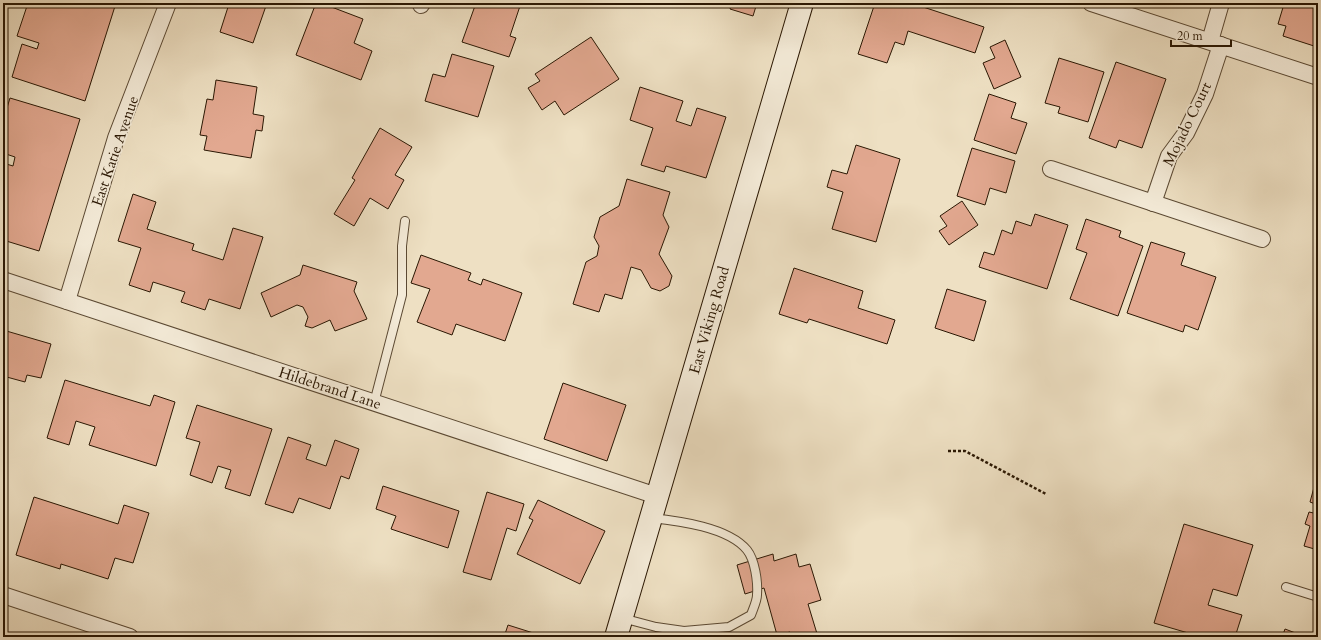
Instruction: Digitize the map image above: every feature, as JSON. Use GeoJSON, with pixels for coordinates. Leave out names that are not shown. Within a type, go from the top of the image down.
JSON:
{"type":"FeatureCollection","features":[{"type":"Feature","properties":{"kind":"street","name":"East Katie Avenue"},"geometry":{"type":"LineString","coordinates":[[67,302],[116,138],[168,3]]}},
{"type":"Feature","properties":{"kind":"street","name":"East Viking Road"},"geometry":{"type":"LineString","coordinates":[[618,628],[802,3]]}},
{"type":"Feature","properties":{"kind":"street"},"geometry":{"type":"LineString","coordinates":[[1091,3],[1318,77]]}},
{"type":"Feature","properties":{"kind":"street","name":"Mojado Court"},"geometry":{"type":"LineString","coordinates":[[1153,203],[1169,156],[1186,132],[1205,94],[1221,3]]}},
{"type":"Feature","properties":{"kind":"street"},"geometry":{"type":"LineString","coordinates":[[1050,169],[1262,240]]}},
{"type":"Feature","properties":{"kind":"street","name":"Hildebrand Lane"},"geometry":{"type":"LineString","coordinates":[[3,280],[657,496]]}},
{"type":"Feature","properties":{"kind":"street"},"geometry":{"type":"LineString","coordinates":[[3,596],[130,637]]}},
{"type":"Feature","properties":{"kind":"lane"},"geometry":{"type":"LineString","coordinates":[[374,403],[402,295],[402,246],[405,221]]}},
{"type":"Feature","properties":{"kind":"lane"},"geometry":{"type":"LineString","coordinates":[[618,628],[656,627],[684,631],[729,627],[751,615],[755,602],[757,595],[754,567],[747,550],[731,539],[709,529],[683,522],[651,518]]}},
{"type":"Feature","properties":{"kind":"lane"},"geometry":{"type":"LineString","coordinates":[[1286,587],[1318,597]]}},
{"type":"Feature","properties":{"kind":"path"},"geometry":{"type":"LineString","coordinates":[[948,451],[965,451],[1046,494]]}},
{"type":"Feature","properties":{"kind":"building"},"geometry":{"type":"Polygon","coordinates":[[[28,3],[116,3],[85,101],[12,77],[22,44],[37,49],[39,43],[17,36],[28,3]]]}},
{"type":"Feature","properties":{"kind":"building"},"geometry":{"type":"Polygon","coordinates":[[[216,3],[267,3],[253,43],[220,32],[228,7],[216,3]]]}},
{"type":"Feature","properties":{"kind":"building"},"geometry":{"type":"Polygon","coordinates":[[[316,3],[321,3],[363,19],[354,43],[372,51],[361,80],[296,55],[316,3]]]}},
{"type":"Feature","properties":{"kind":"building"},"geometry":{"type":"Polygon","coordinates":[[[347,3],[358,3],[357,6],[347,3]]]}},
{"type":"Feature","properties":{"kind":"building"},"geometry":{"type":"Polygon","coordinates":[[[476,3],[521,3],[510,36],[516,38],[509,57],[462,42],[476,3]]]}},
{"type":"Feature","properties":{"kind":"building"},"geometry":{"type":"Polygon","coordinates":[[[732,3],[757,3],[753,16],[730,9],[732,3]]]}},
{"type":"Feature","properties":{"kind":"building"},"geometry":{"type":"Polygon","coordinates":[[[875,3],[911,3],[984,27],[975,53],[908,31],[904,45],[895,42],[887,63],[858,54],[875,3]]]}},
{"type":"Feature","properties":{"kind":"building"},"geometry":{"type":"Polygon","coordinates":[[[1281,3],[1318,3],[1318,37],[1314,46],[1283,36],[1286,26],[1278,24],[1284,4],[1281,3]]]}},
{"type":"Feature","properties":{"kind":"building"},"geometry":{"type":"Polygon","coordinates":[[[591,37],[619,79],[564,115],[555,101],[542,110],[528,88],[540,81],[535,74],[591,37]]]}},
{"type":"Feature","properties":{"kind":"building"},"geometry":{"type":"Polygon","coordinates":[[[1005,40],[1021,77],[994,89],[983,63],[995,58],[990,47],[1005,40]]]}},
{"type":"Feature","properties":{"kind":"building"},"geometry":{"type":"Polygon","coordinates":[[[452,54],[494,66],[478,117],[425,101],[433,74],[445,77],[452,54]]]}},
{"type":"Feature","properties":{"kind":"building"},"geometry":{"type":"Polygon","coordinates":[[[1059,58],[1104,72],[1088,122],[1058,113],[1060,107],[1045,103],[1059,58]]]}},
{"type":"Feature","properties":{"kind":"building"},"geometry":{"type":"Polygon","coordinates":[[[1116,62],[1166,79],[1142,148],[1119,140],[1116,148],[1089,138],[1116,62]]]}},
{"type":"Feature","properties":{"kind":"building"},"geometry":{"type":"Polygon","coordinates":[[[216,80],[257,87],[253,114],[264,116],[262,131],[256,130],[251,158],[204,150],[207,136],[200,135],[207,99],[213,100],[216,80]]]}},
{"type":"Feature","properties":{"kind":"building"},"geometry":{"type":"Polygon","coordinates":[[[640,87],[683,101],[676,121],[691,126],[697,108],[726,117],[706,178],[666,166],[664,172],[641,165],[653,128],[630,120],[640,87]]]}},
{"type":"Feature","properties":{"kind":"building"},"geometry":{"type":"Polygon","coordinates":[[[989,94],[1016,103],[1011,118],[1027,123],[1016,154],[974,140],[989,94]]]}},
{"type":"Feature","properties":{"kind":"building"},"geometry":{"type":"Polygon","coordinates":[[[10,98],[80,119],[39,251],[3,240],[3,163],[13,166],[15,157],[3,153],[3,121],[10,98]]]}},
{"type":"Feature","properties":{"kind":"building"},"geometry":{"type":"Polygon","coordinates":[[[380,128],[412,147],[395,175],[404,180],[388,209],[370,198],[354,226],[334,214],[355,180],[352,178],[380,128]]]}},
{"type":"Feature","properties":{"kind":"building"},"geometry":{"type":"Polygon","coordinates":[[[856,145],[900,159],[876,242],[832,229],[843,192],[827,187],[832,170],[847,174],[856,145]]]}},
{"type":"Feature","properties":{"kind":"building"},"geometry":{"type":"Polygon","coordinates":[[[972,148],[1015,161],[1006,193],[990,188],[985,205],[957,196],[972,148]]]}},
{"type":"Feature","properties":{"kind":"building"},"geometry":{"type":"Polygon","coordinates":[[[627,179],[670,192],[663,215],[669,227],[659,254],[672,276],[669,286],[660,291],[651,288],[641,270],[631,267],[622,299],[605,294],[599,312],[573,304],[586,262],[597,256],[599,246],[594,237],[600,217],[619,206],[627,179]]]}},
{"type":"Feature","properties":{"kind":"building"},"geometry":{"type":"Polygon","coordinates":[[[133,194],[156,202],[147,229],[194,244],[192,250],[223,260],[233,228],[263,237],[240,309],[209,299],[205,310],[181,302],[185,292],[153,282],[150,292],[129,285],[141,248],[118,241],[133,194]]]}},
{"type":"Feature","properties":{"kind":"building"},"geometry":{"type":"Polygon","coordinates":[[[962,201],[978,225],[949,245],[939,231],[947,226],[940,216],[962,201]]]}},
{"type":"Feature","properties":{"kind":"building"},"geometry":{"type":"Polygon","coordinates":[[[1035,214],[1068,225],[1047,289],[979,267],[984,252],[994,255],[1002,230],[1012,234],[1016,221],[1031,226],[1035,214]]]}},
{"type":"Feature","properties":{"kind":"building"},"geometry":{"type":"Polygon","coordinates":[[[1086,219],[1121,231],[1119,237],[1143,246],[1118,316],[1070,299],[1087,253],[1076,249],[1086,219]]]}},
{"type":"Feature","properties":{"kind":"building"},"geometry":{"type":"Polygon","coordinates":[[[1151,242],[1185,253],[1181,265],[1216,277],[1198,330],[1185,325],[1183,332],[1127,313],[1151,242]]]}},
{"type":"Feature","properties":{"kind":"building"},"geometry":{"type":"Polygon","coordinates":[[[421,255],[471,273],[468,280],[481,285],[483,279],[522,293],[505,341],[456,324],[452,335],[417,322],[430,289],[411,283],[421,255]]]}},
{"type":"Feature","properties":{"kind":"building"},"geometry":{"type":"Polygon","coordinates":[[[303,265],[357,282],[354,291],[367,319],[335,331],[330,320],[312,328],[305,326],[308,317],[303,307],[297,305],[271,317],[261,293],[300,275],[303,265]]]}},
{"type":"Feature","properties":{"kind":"building"},"geometry":{"type":"Polygon","coordinates":[[[794,268],[863,291],[858,308],[895,320],[887,344],[809,319],[807,323],[779,314],[794,268]]]}},
{"type":"Feature","properties":{"kind":"building"},"geometry":{"type":"Polygon","coordinates":[[[947,289],[986,301],[974,341],[935,328],[947,289]]]}},
{"type":"Feature","properties":{"kind":"building"},"geometry":{"type":"Polygon","coordinates":[[[3,330],[51,344],[41,378],[27,375],[25,382],[3,376],[3,330]]]}},
{"type":"Feature","properties":{"kind":"building"},"geometry":{"type":"Polygon","coordinates":[[[65,380],[150,406],[154,395],[175,402],[156,466],[89,445],[95,427],[76,421],[69,445],[47,438],[65,380]]]}},
{"type":"Feature","properties":{"kind":"building"},"geometry":{"type":"Polygon","coordinates":[[[563,383],[626,405],[607,461],[544,439],[563,383]]]}},
{"type":"Feature","properties":{"kind":"building"},"geometry":{"type":"Polygon","coordinates":[[[197,405],[272,429],[250,496],[225,488],[231,470],[218,466],[212,483],[190,475],[200,442],[186,438],[197,405]]]}},
{"type":"Feature","properties":{"kind":"building"},"geometry":{"type":"Polygon","coordinates":[[[288,437],[311,445],[306,459],[326,466],[335,440],[359,449],[349,479],[341,476],[330,509],[299,498],[293,513],[265,504],[288,437]]]}},
{"type":"Feature","properties":{"kind":"building"},"geometry":{"type":"Polygon","coordinates":[[[3,449],[7,462],[3,463],[3,449]]]}},
{"type":"Feature","properties":{"kind":"building"},"geometry":{"type":"Polygon","coordinates":[[[1316,480],[1318,480],[1318,505],[1310,502],[1316,480]]]}},
{"type":"Feature","properties":{"kind":"building"},"geometry":{"type":"Polygon","coordinates":[[[383,486],[459,511],[448,548],[391,529],[396,516],[376,509],[383,486]]]}},
{"type":"Feature","properties":{"kind":"building"},"geometry":{"type":"Polygon","coordinates":[[[487,492],[524,504],[516,531],[507,528],[491,580],[463,572],[487,492]]]}},
{"type":"Feature","properties":{"kind":"building"},"geometry":{"type":"Polygon","coordinates":[[[34,497],[118,524],[124,505],[149,513],[133,563],[115,558],[108,579],[61,564],[60,569],[16,555],[34,497]]]}},
{"type":"Feature","properties":{"kind":"building"},"geometry":{"type":"Polygon","coordinates":[[[538,500],[605,531],[580,584],[517,554],[533,520],[529,518],[538,500]]]}},
{"type":"Feature","properties":{"kind":"building"},"geometry":{"type":"Polygon","coordinates":[[[1309,512],[1318,514],[1318,550],[1304,546],[1310,526],[1305,524],[1309,512]]]}},
{"type":"Feature","properties":{"kind":"building"},"geometry":{"type":"Polygon","coordinates":[[[1184,524],[1253,545],[1237,596],[1213,589],[1208,605],[1242,615],[1235,637],[1195,637],[1195,635],[1154,623],[1184,524]]]}},
{"type":"Feature","properties":{"kind":"building"},"geometry":{"type":"Polygon","coordinates":[[[773,554],[774,561],[796,554],[799,567],[810,564],[821,600],[808,604],[818,637],[792,637],[790,632],[777,635],[764,588],[745,594],[737,565],[773,554]]]}},
{"type":"Feature","properties":{"kind":"building"},"geometry":{"type":"Polygon","coordinates":[[[508,625],[546,637],[504,637],[508,625]]]}},
{"type":"Feature","properties":{"kind":"building"},"geometry":{"type":"Polygon","coordinates":[[[1285,629],[1306,637],[1282,637],[1285,629]]]}},
{"type":"Feature","properties":{"kind":"building"},"geometry":{"type":"Polygon","coordinates":[[[1273,634],[1282,637],[1272,637],[1273,634]]]}}]}
